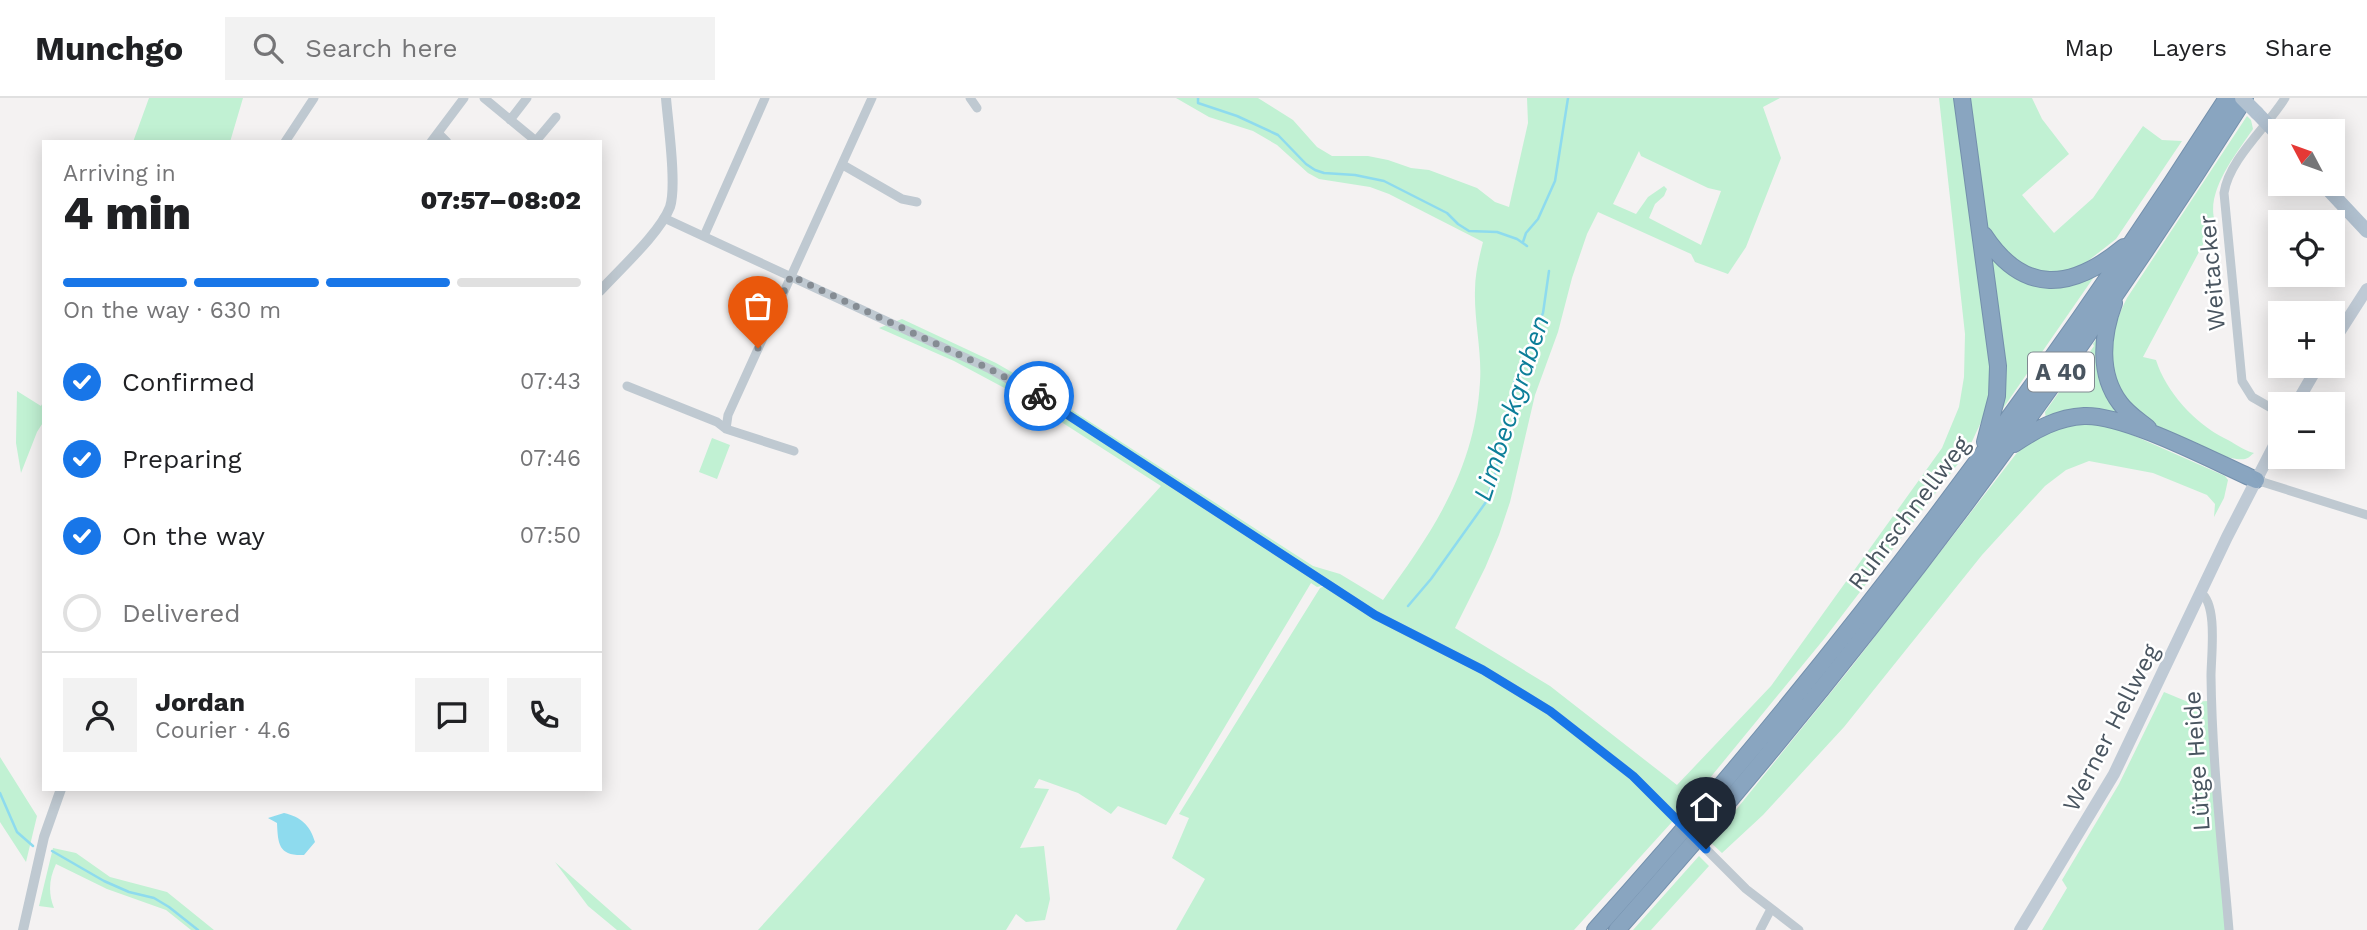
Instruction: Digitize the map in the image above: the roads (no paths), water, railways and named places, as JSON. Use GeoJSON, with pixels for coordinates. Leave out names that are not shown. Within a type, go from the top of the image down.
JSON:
{"type":"FeatureCollection","features":[{"type":"Feature","properties":{"kind":"highway"},"geometry":{"type":"LineString","coordinates":[[1962,98],[1998,366],[1990,428],[1981,453],[1969,472]]}},
{"type":"Feature","properties":{"kind":"highway","name":"Ruhrschnellweg"},"geometry":{"type":"LineString","coordinates":[[1595,930],[1780,714],[1884,584],[2072,330],[2227,98]]}},
{"type":"Feature","properties":{"kind":"highway","name":"Ruhrschnellweg"},"geometry":{"type":"LineString","coordinates":[[1617,930],[1787,731],[1871,627],[1993,466],[2127,276],[2243,98]]}},
{"type":"Feature","properties":{"kind":"highway"},"geometry":{"type":"LineString","coordinates":[[1981,230],[2001,259],[2016,271],[2035,278],[2055,280],[2099,265],[2122,248],[2144,225]]}},
{"type":"Feature","properties":{"kind":"highway"},"geometry":{"type":"LineString","coordinates":[[2127,276],[2115,300],[2107,329],[2104,349],[2106,373],[2118,401],[2157,437]]}},
{"type":"Feature","properties":{"kind":"highway"},"geometry":{"type":"LineString","coordinates":[[1993,466],[2006,451],[2028,435],[2053,422],[2077,416],[2105,418],[2157,437],[2256,480]]}},
{"type":"Feature","properties":{"kind":"main road"},"geometry":{"type":"LineString","coordinates":[[2243,98],[2268,124]]}},
{"type":"Feature","properties":{"kind":"main road"},"geometry":{"type":"LineString","coordinates":[[2334,196],[2367,232]]}},
{"type":"Feature","properties":{"kind":"main road"},"geometry":{"type":"LineString","coordinates":[[2343,196],[2367,218]]}},
{"type":"Feature","properties":{"kind":"main road"},"geometry":{"type":"LineString","coordinates":[[2345,323],[2367,289]]}},
{"type":"Feature","properties":{"kind":"main road","name":"Werner Hellweg"},"geometry":{"type":"LineString","coordinates":[[2020,930],[2114,774],[2268,457]]}},
{"type":"Feature","properties":{"kind":"street"},"geometry":{"type":"LineString","coordinates":[[287,140],[314,98]]}},
{"type":"Feature","properties":{"kind":"street"},"geometry":{"type":"LineString","coordinates":[[433,140],[464,98]]}},
{"type":"Feature","properties":{"kind":"street"},"geometry":{"type":"LineString","coordinates":[[484,98],[534,140]]}},
{"type":"Feature","properties":{"kind":"street"},"geometry":{"type":"LineString","coordinates":[[510,120],[527,98]]}},
{"type":"Feature","properties":{"kind":"street"},"geometry":{"type":"LineString","coordinates":[[602,289],[664,218],[670,207],[672,189],[666,98]]}},
{"type":"Feature","properties":{"kind":"street"},"geometry":{"type":"LineString","coordinates":[[704,236],[765,98]]}},
{"type":"Feature","properties":{"kind":"street"},"geometry":{"type":"LineString","coordinates":[[726,429],[728,415],[872,98]]}},
{"type":"Feature","properties":{"kind":"street"},"geometry":{"type":"LineString","coordinates":[[970,98],[977,108]]}},
{"type":"Feature","properties":{"kind":"street","name":"Weitacker"},"geometry":{"type":"LineString","coordinates":[[2268,406],[2252,397],[2242,381],[2224,193],[2226,182],[2256,135],[2262,118],[2285,98]]}},
{"type":"Feature","properties":{"kind":"street"},"geometry":{"type":"LineString","coordinates":[[536,140],[555,117]]}},
{"type":"Feature","properties":{"kind":"street"},"geometry":{"type":"LineString","coordinates":[[438,133],[445,140]]}},
{"type":"Feature","properties":{"kind":"street"},"geometry":{"type":"LineString","coordinates":[[843,165],[902,199],[917,202]]}},
{"type":"Feature","properties":{"kind":"street"},"geometry":{"type":"LineString","coordinates":[[664,218],[990,369],[1045,400],[1375,615],[1483,670],[1550,711],[1633,776],[1770,909],[1799,930]]}},
{"type":"Feature","properties":{"kind":"street"},"geometry":{"type":"LineString","coordinates":[[627,386],[717,422],[726,429],[794,451]]}},
{"type":"Feature","properties":{"kind":"street"},"geometry":{"type":"LineString","coordinates":[[2256,480],[2367,515]]}},
{"type":"Feature","properties":{"kind":"street","name":"Lütge Heide"},"geometry":{"type":"LineString","coordinates":[[2201,593],[2206,596],[2212,617],[2211,685],[2229,930]]}},
{"type":"Feature","properties":{"kind":"street"},"geometry":{"type":"LineString","coordinates":[[23,930],[44,837],[60,791]]}},
{"type":"Feature","properties":{"kind":"street"},"geometry":{"type":"LineString","coordinates":[[1760,930],[1770,909]]}},
{"type":"Feature","properties":{"kind":"water"},"geometry":{"type":"Polygon","coordinates":[[[284,813],[304,823],[313,836],[315,842],[304,855],[289,854],[281,848],[277,823],[268,818],[284,813]]]}},
{"type":"Feature","properties":{"kind":"waterway","name":"Limbeckgraben"},"geometry":{"type":"LineString","coordinates":[[1198,98],[1198,103],[1237,116],[1278,135],[1315,170],[1384,181],[1447,213],[1469,231],[1497,232],[1517,239],[1527,246]]}},
{"type":"Feature","properties":{"kind":"waterway"},"geometry":{"type":"LineString","coordinates":[[1523,242],[1526,233],[1538,219],[1555,181],[1568,98]]}},
{"type":"Feature","properties":{"kind":"waterway","name":"Limbeckgraben"},"geometry":{"type":"LineString","coordinates":[[1408,606],[1431,579],[1486,502],[1495,474],[1515,379],[1543,313],[1549,271]]}},
{"type":"Feature","properties":{"kind":"waterway"},"geometry":{"type":"LineString","coordinates":[[0,793],[17,832],[33,846]]}},
{"type":"Feature","properties":{"kind":"waterway"},"geometry":{"type":"LineString","coordinates":[[52,851],[104,881],[129,892],[154,898],[198,930]]}}]}
